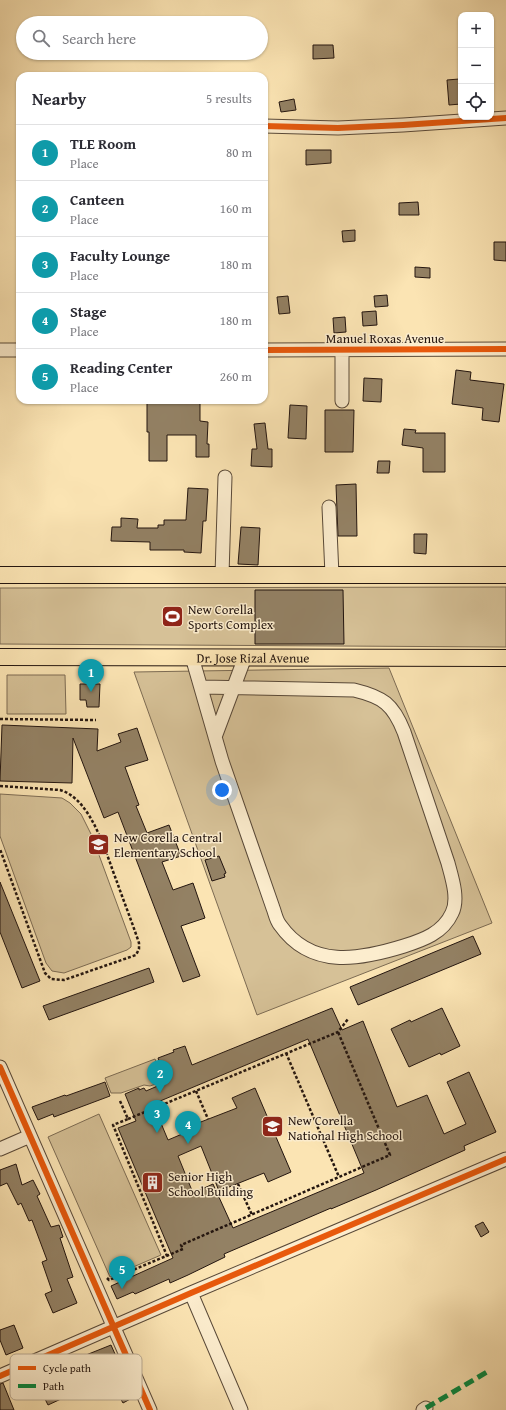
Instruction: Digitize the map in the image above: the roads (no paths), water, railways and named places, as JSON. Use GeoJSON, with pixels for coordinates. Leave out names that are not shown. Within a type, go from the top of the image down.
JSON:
{"type":"FeatureCollection","features":[{"type":"Feature","properties":{"kind":"main road"},"geometry":{"type":"LineString","coordinates":[[0,575],[506,575]]}},
{"type":"Feature","properties":{"kind":"main road","name":"Dr. Jose Rizal Avenue"},"geometry":{"type":"LineString","coordinates":[[0,657],[506,658]]}},
{"type":"Feature","properties":{"kind":"street"},"geometry":{"type":"LineString","coordinates":[[268,126],[338,128],[506,118]]}},
{"type":"Feature","properties":{"kind":"street"},"geometry":{"type":"LineString","coordinates":[[342,349],[342,401]]}},
{"type":"Feature","properties":{"kind":"street","name":"Manuel Roxas Avenue"},"geometry":{"type":"LineString","coordinates":[[268,350],[506,349]]}},
{"type":"Feature","properties":{"kind":"street"},"geometry":{"type":"LineString","coordinates":[[0,350],[16,350]]}},
{"type":"Feature","properties":{"kind":"street"},"geometry":{"type":"LineString","coordinates":[[222,575],[225,477]]}},
{"type":"Feature","properties":{"kind":"street"},"geometry":{"type":"LineString","coordinates":[[329,507],[332,575]]}},
{"type":"Feature","properties":{"kind":"street"},"geometry":{"type":"LineString","coordinates":[[192,657],[222,761],[272,908],[279,924],[291,938],[310,951],[329,957],[355,958],[381,953],[414,942],[435,933],[447,924],[453,912],[455,898],[453,881],[404,732],[392,708],[381,699],[367,693],[354,690],[201,687]]}},
{"type":"Feature","properties":{"kind":"street"},"geometry":{"type":"LineString","coordinates":[[215,737],[245,657]]}},
{"type":"Feature","properties":{"kind":"street"},"geometry":{"type":"LineString","coordinates":[[0,1067],[126,1354]]}},
{"type":"Feature","properties":{"kind":"street"},"geometry":{"type":"LineString","coordinates":[[0,1149],[30,1136]]}},
{"type":"Feature","properties":{"kind":"street"},"geometry":{"type":"LineString","coordinates":[[51,1354],[506,1159]]}},
{"type":"Feature","properties":{"kind":"street"},"geometry":{"type":"LineString","coordinates":[[191,1293],[241,1410]]}},
{"type":"Feature","properties":{"kind":"street"},"geometry":{"type":"LineString","coordinates":[[0,1376],[10,1372]]}},
{"type":"Feature","properties":{"kind":"street"},"geometry":{"type":"LineString","coordinates":[[142,1392],[150,1410]]}},
{"type":"Feature","properties":{"kind":"place","name":"New Corella Sports Complex"},"geometry":{"type":"Point","coordinates":[173,616]}},
{"type":"Feature","properties":{"kind":"place","name":"TLE Room"},"geometry":{"type":"Point","coordinates":[91,692]}},
{"type":"Feature","properties":{"kind":"place","name":"New Corella Central Elementary School"},"geometry":{"type":"Point","coordinates":[98,844]}},
{"type":"Feature","properties":{"kind":"place","name":"Canteen"},"geometry":{"type":"Point","coordinates":[160,1093]}},
{"type":"Feature","properties":{"kind":"place","name":"New Corella National High School"},"geometry":{"type":"Point","coordinates":[273,1127]}},
{"type":"Feature","properties":{"kind":"place","name":"Faculty Lounge"},"geometry":{"type":"Point","coordinates":[157,1133]}},
{"type":"Feature","properties":{"kind":"place","name":"Stage"},"geometry":{"type":"Point","coordinates":[188,1144]}},
{"type":"Feature","properties":{"kind":"place","name":"Senior High School Building"},"geometry":{"type":"Point","coordinates":[153,1183]}},
{"type":"Feature","properties":{"kind":"place","name":"Reading Center"},"geometry":{"type":"Point","coordinates":[122,1289]}}]}
